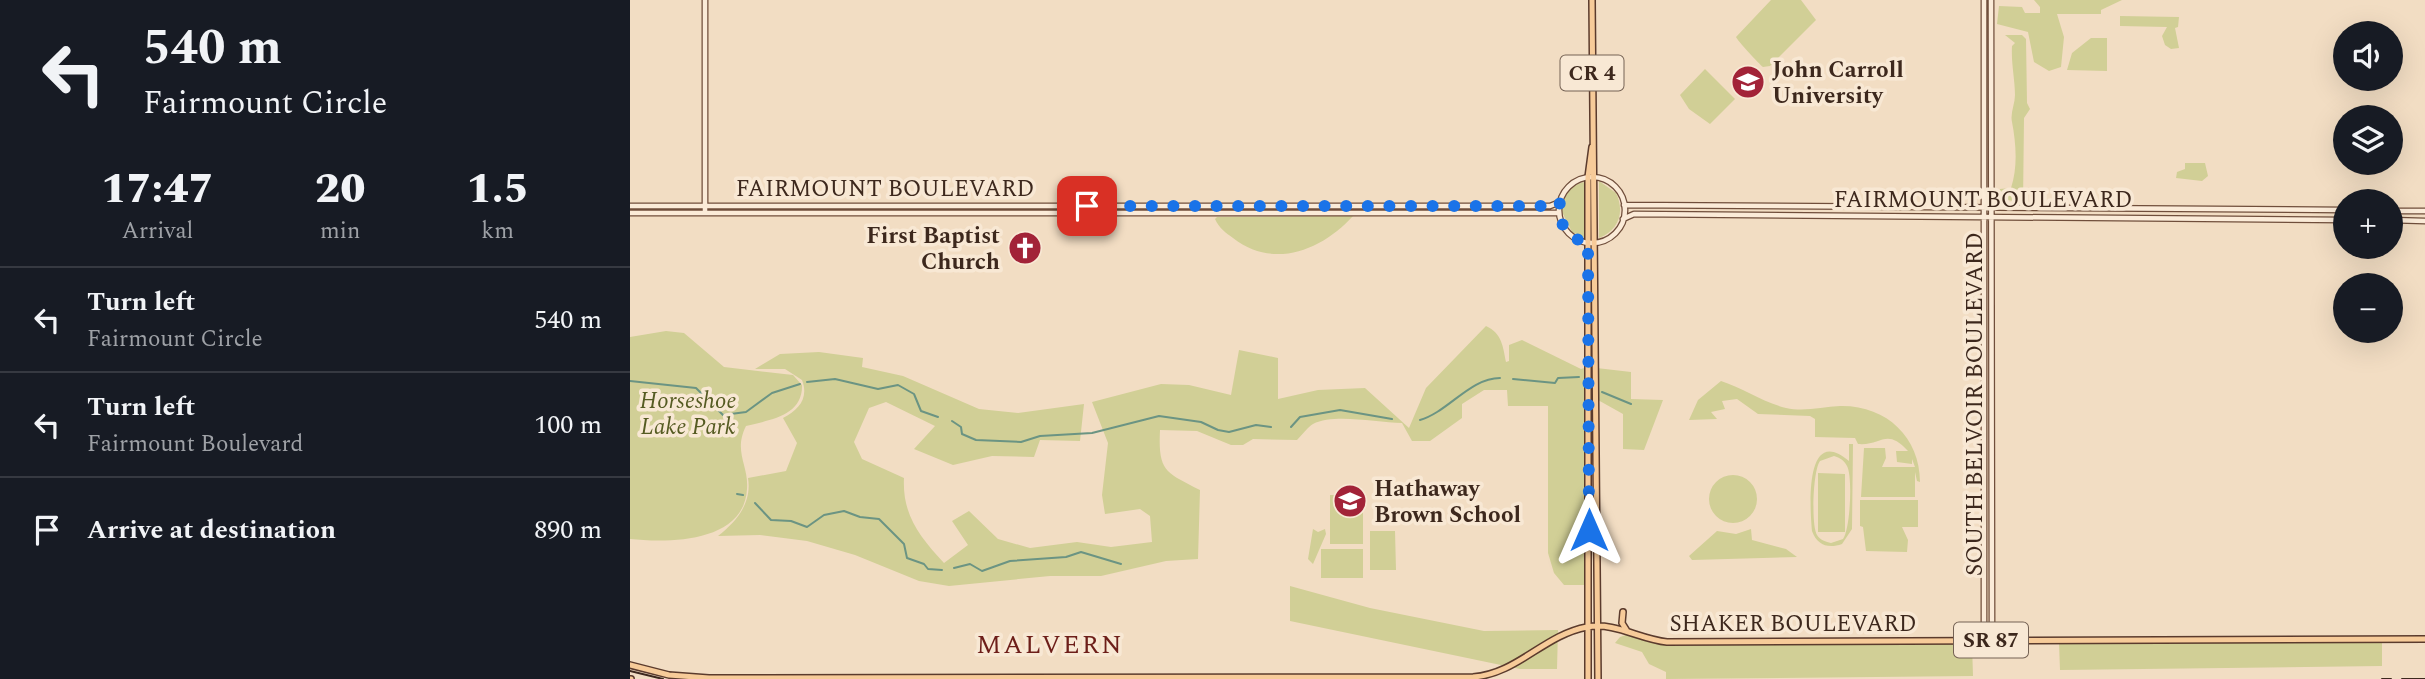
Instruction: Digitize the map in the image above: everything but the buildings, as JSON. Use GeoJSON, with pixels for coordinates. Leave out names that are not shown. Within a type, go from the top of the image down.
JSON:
{"type":"FeatureCollection","features":[{"type":"Feature","properties":{"kind":"main road"},"geometry":{"type":"LineString","coordinates":[[705,0],[705,213]]}},
{"type":"Feature","properties":{"kind":"main road","name":"CR 4"},"geometry":{"type":"LineString","coordinates":[[1591,0],[1598,679]]}},
{"type":"Feature","properties":{"kind":"main road","name":"SOUTH BELVOIR BOULEVARD"},"geometry":{"type":"LineString","coordinates":[[1984,0],[1984,640]]}},
{"type":"Feature","properties":{"kind":"main road","name":"SOUTH BELVOIR BOULEVARD"},"geometry":{"type":"LineString","coordinates":[[1990,0],[1992,640]]}},
{"type":"Feature","properties":{"kind":"main road"},"geometry":{"type":"LineString","coordinates":[[1591,177],[1615,187],[1624,205],[1623,219],[1615,234],[1592,243],[1569,233],[1559,213],[1560,202],[1568,187],[1591,177]]}},
{"type":"Feature","properties":{"kind":"main road","name":"FAIRMOUNT BOULEVARD"},"geometry":{"type":"LineString","coordinates":[[630,206],[1550,206],[1560,202]]}},
{"type":"Feature","properties":{"kind":"main road","name":"FAIRMOUNT BOULEVARD"},"geometry":{"type":"LineString","coordinates":[[1624,205],[2333,210]]}},
{"type":"Feature","properties":{"kind":"main road"},"geometry":{"type":"LineString","coordinates":[[729,206],[729,213]]}},
{"type":"Feature","properties":{"kind":"main road"},"geometry":{"type":"LineString","coordinates":[[979,206],[981,213]]}},
{"type":"Feature","properties":{"kind":"main road"},"geometry":{"type":"LineString","coordinates":[[2158,208],[2158,217]]}},
{"type":"Feature","properties":{"kind":"main road"},"geometry":{"type":"LineString","coordinates":[[2403,211],[2425,211]]}},
{"type":"Feature","properties":{"kind":"main road","name":"FAIRMOUNT BOULEVARD"},"geometry":{"type":"LineString","coordinates":[[630,214],[1559,213]]}},
{"type":"Feature","properties":{"kind":"main road","name":"FAIRMOUNT BOULEVARD"},"geometry":{"type":"LineString","coordinates":[[1623,219],[1632,214],[2333,220]]}},
{"type":"Feature","properties":{"kind":"main road"},"geometry":{"type":"LineString","coordinates":[[2403,220],[2425,221]]}},
{"type":"Feature","properties":{"kind":"main road","name":"CR 4"},"geometry":{"type":"LineString","coordinates":[[1588,679],[1592,243]]}},
{"type":"Feature","properties":{"kind":"main road"},"geometry":{"type":"LineString","coordinates":[[1623,612],[1622,622],[1627,631]]}},
{"type":"Feature","properties":{"kind":"main road"},"geometry":{"type":"LineString","coordinates":[[1984,624],[1988,628],[1992,625]]}},
{"type":"Feature","properties":{"kind":"main road","name":"SHAKER BOULEVARD"},"geometry":{"type":"LineString","coordinates":[[630,665],[669,674],[709,678],[1472,677],[1504,671],[1561,635],[1597,626],[1667,642],[2425,639]]}},
{"type":"Feature","properties":{"kind":"green space"},"geometry":{"type":"Polygon","coordinates":[[[1771,0],[1801,0],[1816,20],[1770,66],[1763,67],[1736,37],[1771,0]]]}},
{"type":"Feature","properties":{"kind":"green space"},"geometry":{"type":"Polygon","coordinates":[[[2034,0],[2122,0],[2101,10],[2101,14],[2057,14],[2064,37],[2061,67],[2049,71],[2034,62],[2028,32],[1997,24],[1999,6],[2022,7],[2025,13],[2040,13],[2040,7],[2034,0]]]}},
{"type":"Feature","properties":{"kind":"green space"},"geometry":{"type":"Polygon","coordinates":[[[2120,16],[2179,17],[2178,27],[2175,28],[2179,48],[2171,49],[2165,45],[2162,36],[2167,27],[2120,26],[2120,16]]]}},
{"type":"Feature","properties":{"kind":"green space"},"geometry":{"type":"Polygon","coordinates":[[[2005,35],[2022,35],[2026,39],[2027,103],[2030,109],[2024,118],[2023,203],[1998,198],[2000,189],[2011,188],[2015,163],[2012,46],[2015,43],[2005,35]]]}},
{"type":"Feature","properties":{"kind":"green space"},"geometry":{"type":"Polygon","coordinates":[[[2091,38],[2107,38],[2107,71],[2067,70],[2072,53],[2091,38]]]}},
{"type":"Feature","properties":{"kind":"green space"},"geometry":{"type":"Polygon","coordinates":[[[1705,69],[1735,99],[1710,124],[1689,109],[1680,95],[1705,69]]]}},
{"type":"Feature","properties":{"kind":"green space"},"geometry":{"type":"Polygon","coordinates":[[[2185,163],[2205,163],[2208,176],[2202,181],[2176,178],[2177,172],[2185,169],[2185,163]]]}},
{"type":"Feature","properties":{"kind":"green space"},"geometry":{"type":"Polygon","coordinates":[[[1599,181],[1616,193],[1620,213],[1616,225],[1599,238],[1599,181]]]}},
{"type":"Feature","properties":{"kind":"green space"},"geometry":{"type":"Polygon","coordinates":[[[1585,182],[1585,238],[1572,232],[1562,212],[1568,192],[1575,185],[1585,182]]]}},
{"type":"Feature","properties":{"kind":"green space"},"geometry":{"type":"Polygon","coordinates":[[[1353,216],[1341,228],[1312,246],[1281,254],[1249,248],[1225,232],[1215,219],[1217,217],[1353,216]]]}},
{"type":"Feature","properties":{"kind":"green space"},"geometry":{"type":"Polygon","coordinates":[[[1486,326],[1499,337],[1506,362],[1509,361],[1509,345],[1522,340],[1581,369],[1588,367],[1631,372],[1631,399],[1663,400],[1644,450],[1623,449],[1623,414],[1589,395],[1589,585],[1564,585],[1554,573],[1548,553],[1548,406],[1508,406],[1507,390],[1484,390],[1462,404],[1462,418],[1430,441],[1412,441],[1402,423],[1344,419],[1313,424],[1297,440],[1253,439],[1243,445],[1231,445],[1197,431],[1160,430],[1160,454],[1166,469],[1200,490],[1198,559],[1166,561],[1101,576],[1050,576],[949,586],[919,581],[855,555],[807,541],[760,535],[718,536],[742,511],[748,496],[748,478],[786,471],[797,443],[783,418],[801,403],[804,392],[802,380],[785,369],[755,369],[780,354],[819,352],[863,358],[862,367],[903,376],[979,409],[1018,413],[1084,404],[1080,441],[1040,440],[1034,457],[992,456],[953,465],[914,449],[935,426],[886,402],[869,408],[854,442],[862,459],[904,478],[906,503],[914,525],[944,563],[968,545],[952,521],[969,511],[998,539],[1030,548],[1077,542],[1111,547],[1152,542],[1150,516],[1140,509],[1105,514],[1102,495],[1108,443],[1092,402],[1161,384],[1189,385],[1231,395],[1239,350],[1278,358],[1278,399],[1318,390],[1365,388],[1409,428],[1426,388],[1486,326]]]}},
{"type":"Feature","properties":{"kind":"green space","name":"Horseshoe Lake Park"},"geometry":{"type":"Polygon","coordinates":[[[666,331],[684,333],[724,367],[793,375],[802,385],[801,395],[797,404],[783,415],[746,426],[742,435],[741,451],[747,489],[743,507],[733,520],[719,530],[702,536],[664,540],[630,539],[630,337],[666,331]]]}},
{"type":"Feature","properties":{"kind":"green space"},"geometry":{"type":"Polygon","coordinates":[[[1721,381],[1786,408],[1800,410],[1857,407],[1886,418],[1907,438],[1914,451],[1920,482],[1917,481],[1915,472],[1915,497],[1861,497],[1864,448],[1885,448],[1886,458],[1882,467],[1915,467],[1912,459],[1912,464],[1897,462],[1896,451],[1908,451],[1894,440],[1858,444],[1855,438],[1815,437],[1815,419],[1810,416],[1758,414],[1737,399],[1722,401],[1725,409],[1711,412],[1717,419],[1689,420],[1698,400],[1721,381]]]}},
{"type":"Feature","properties":{"kind":"green space"},"geometry":{"type":"Polygon","coordinates":[[[1849,444],[1853,444],[1852,529],[1842,544],[1828,546],[1820,543],[1812,531],[1813,474],[1817,461],[1824,453],[1834,452],[1849,461],[1849,444]],[[1834,456],[1820,461],[1814,498],[1817,535],[1831,543],[1843,539],[1850,503],[1847,466],[1834,456]]]}},
{"type":"Feature","properties":{"kind":"green space"},"geometry":{"type":"Polygon","coordinates":[[[1818,473],[1845,474],[1845,532],[1818,532],[1818,473]]]}},
{"type":"Feature","properties":{"kind":"green space"},"geometry":{"type":"Polygon","coordinates":[[[1733,475],[1750,482],[1757,499],[1750,516],[1733,523],[1716,516],[1709,499],[1716,482],[1733,475]]]}},
{"type":"Feature","properties":{"kind":"green space"},"geometry":{"type":"Polygon","coordinates":[[[1330,495],[1363,495],[1363,544],[1330,544],[1330,495]]]}},
{"type":"Feature","properties":{"kind":"green space"},"geometry":{"type":"Polygon","coordinates":[[[1860,500],[1918,500],[1918,527],[1902,527],[1908,540],[1907,552],[1866,551],[1863,527],[1860,526],[1860,500]]]}},
{"type":"Feature","properties":{"kind":"green space"},"geometry":{"type":"Polygon","coordinates":[[[1313,529],[1318,532],[1325,529],[1326,534],[1313,564],[1308,559],[1313,529]]]}},
{"type":"Feature","properties":{"kind":"green space"},"geometry":{"type":"Polygon","coordinates":[[[1751,529],[1752,540],[1786,549],[1797,557],[1692,560],[1689,556],[1717,531],[1736,534],[1751,529]]]}},
{"type":"Feature","properties":{"kind":"green space"},"geometry":{"type":"Polygon","coordinates":[[[1370,531],[1395,531],[1396,570],[1370,570],[1370,531]]]}},
{"type":"Feature","properties":{"kind":"green space"},"geometry":{"type":"Polygon","coordinates":[[[1321,549],[1363,549],[1363,578],[1321,578],[1321,549]]]}},
{"type":"Feature","properties":{"kind":"green space"},"geometry":{"type":"Polygon","coordinates":[[[1290,586],[1370,608],[1484,631],[1558,630],[1557,669],[1520,669],[1290,621],[1290,586]]]}},
{"type":"Feature","properties":{"kind":"green space"},"geometry":{"type":"Polygon","coordinates":[[[1626,635],[1665,645],[1972,644],[1973,676],[1666,679],[1666,672],[1649,664],[1642,652],[1615,643],[1626,635]]]}},
{"type":"Feature","properties":{"kind":"green space"},"geometry":{"type":"Polygon","coordinates":[[[2382,641],[2382,666],[2060,670],[2059,643],[2382,641]]]}},
{"type":"Feature","properties":{"kind":"waterway"},"geometry":{"type":"LineString","coordinates":[[1513,379],[1555,383],[1558,378],[1579,377]]}},
{"type":"Feature","properties":{"kind":"waterway"},"geometry":{"type":"LineString","coordinates":[[1420,420],[1440,410],[1479,383],[1500,378]]}},
{"type":"Feature","properties":{"kind":"waterway"},"geometry":{"type":"LineString","coordinates":[[807,382],[835,379],[878,389],[898,385],[914,394],[921,411],[938,417]]}},
{"type":"Feature","properties":{"kind":"waterway"},"geometry":{"type":"LineString","coordinates":[[630,381],[696,388],[723,415],[746,412],[772,393],[800,384]]}},
{"type":"Feature","properties":{"kind":"waterway"},"geometry":{"type":"LineString","coordinates":[[1602,392],[1631,404]]}},
{"type":"Feature","properties":{"kind":"waterway"},"geometry":{"type":"LineString","coordinates":[[1291,427],[1300,417],[1340,410],[1392,419]]}},
{"type":"Feature","properties":{"kind":"waterway"},"geometry":{"type":"LineString","coordinates":[[952,421],[961,427],[962,434],[976,440],[1021,442],[1040,436],[1092,433],[1159,416],[1201,422],[1229,432],[1256,425],[1271,427]]}},
{"type":"Feature","properties":{"kind":"waterway"},"geometry":{"type":"LineString","coordinates":[[737,494],[743,495]]}},
{"type":"Feature","properties":{"kind":"waterway"},"geometry":{"type":"LineString","coordinates":[[755,503],[771,520],[791,521],[807,527],[824,515],[844,511],[860,517],[879,519],[904,544],[907,558],[924,564],[928,569],[942,570]]}},
{"type":"Feature","properties":{"kind":"waterway"},"geometry":{"type":"LineString","coordinates":[[954,568],[970,564],[982,571],[1010,561],[1066,557],[1081,552],[1121,564]]}},
{"type":"Feature","properties":{"kind":"tram line"},"geometry":{"type":"LineString","coordinates":[[630,671],[663,679]]}},
{"type":"Feature","properties":{"kind":"tram line"},"geometry":{"type":"LineString","coordinates":[[2382,679],[2391,679]]}},
{"type":"Feature","properties":{"kind":"tram line"},"geometry":{"type":"LineString","coordinates":[[2402,679],[2425,679]]}},
{"type":"Feature","properties":{"kind":"place","name":"John Carroll University"},"geometry":{"type":"Point","coordinates":[1748,82]}},
{"type":"Feature","properties":{"kind":"place","name":"First Baptist Church"},"geometry":{"type":"Point","coordinates":[1025,248]}},
{"type":"Feature","properties":{"kind":"place","name":"Hathaway Brown School"},"geometry":{"type":"Point","coordinates":[1350,501]}},
{"type":"Feature","properties":{"kind":"district","name":"MALVERN"},"geometry":{"type":"Point","coordinates":[1050,644]}},
{"type":"Feature","properties":{"kind":"route"},"geometry":{"type":"LineString","coordinates":[[1087,206],[1554,206],[1560,202],[1560,221],[1565,230],[1572,237],[1588,243],[1589,530]]}}]}
